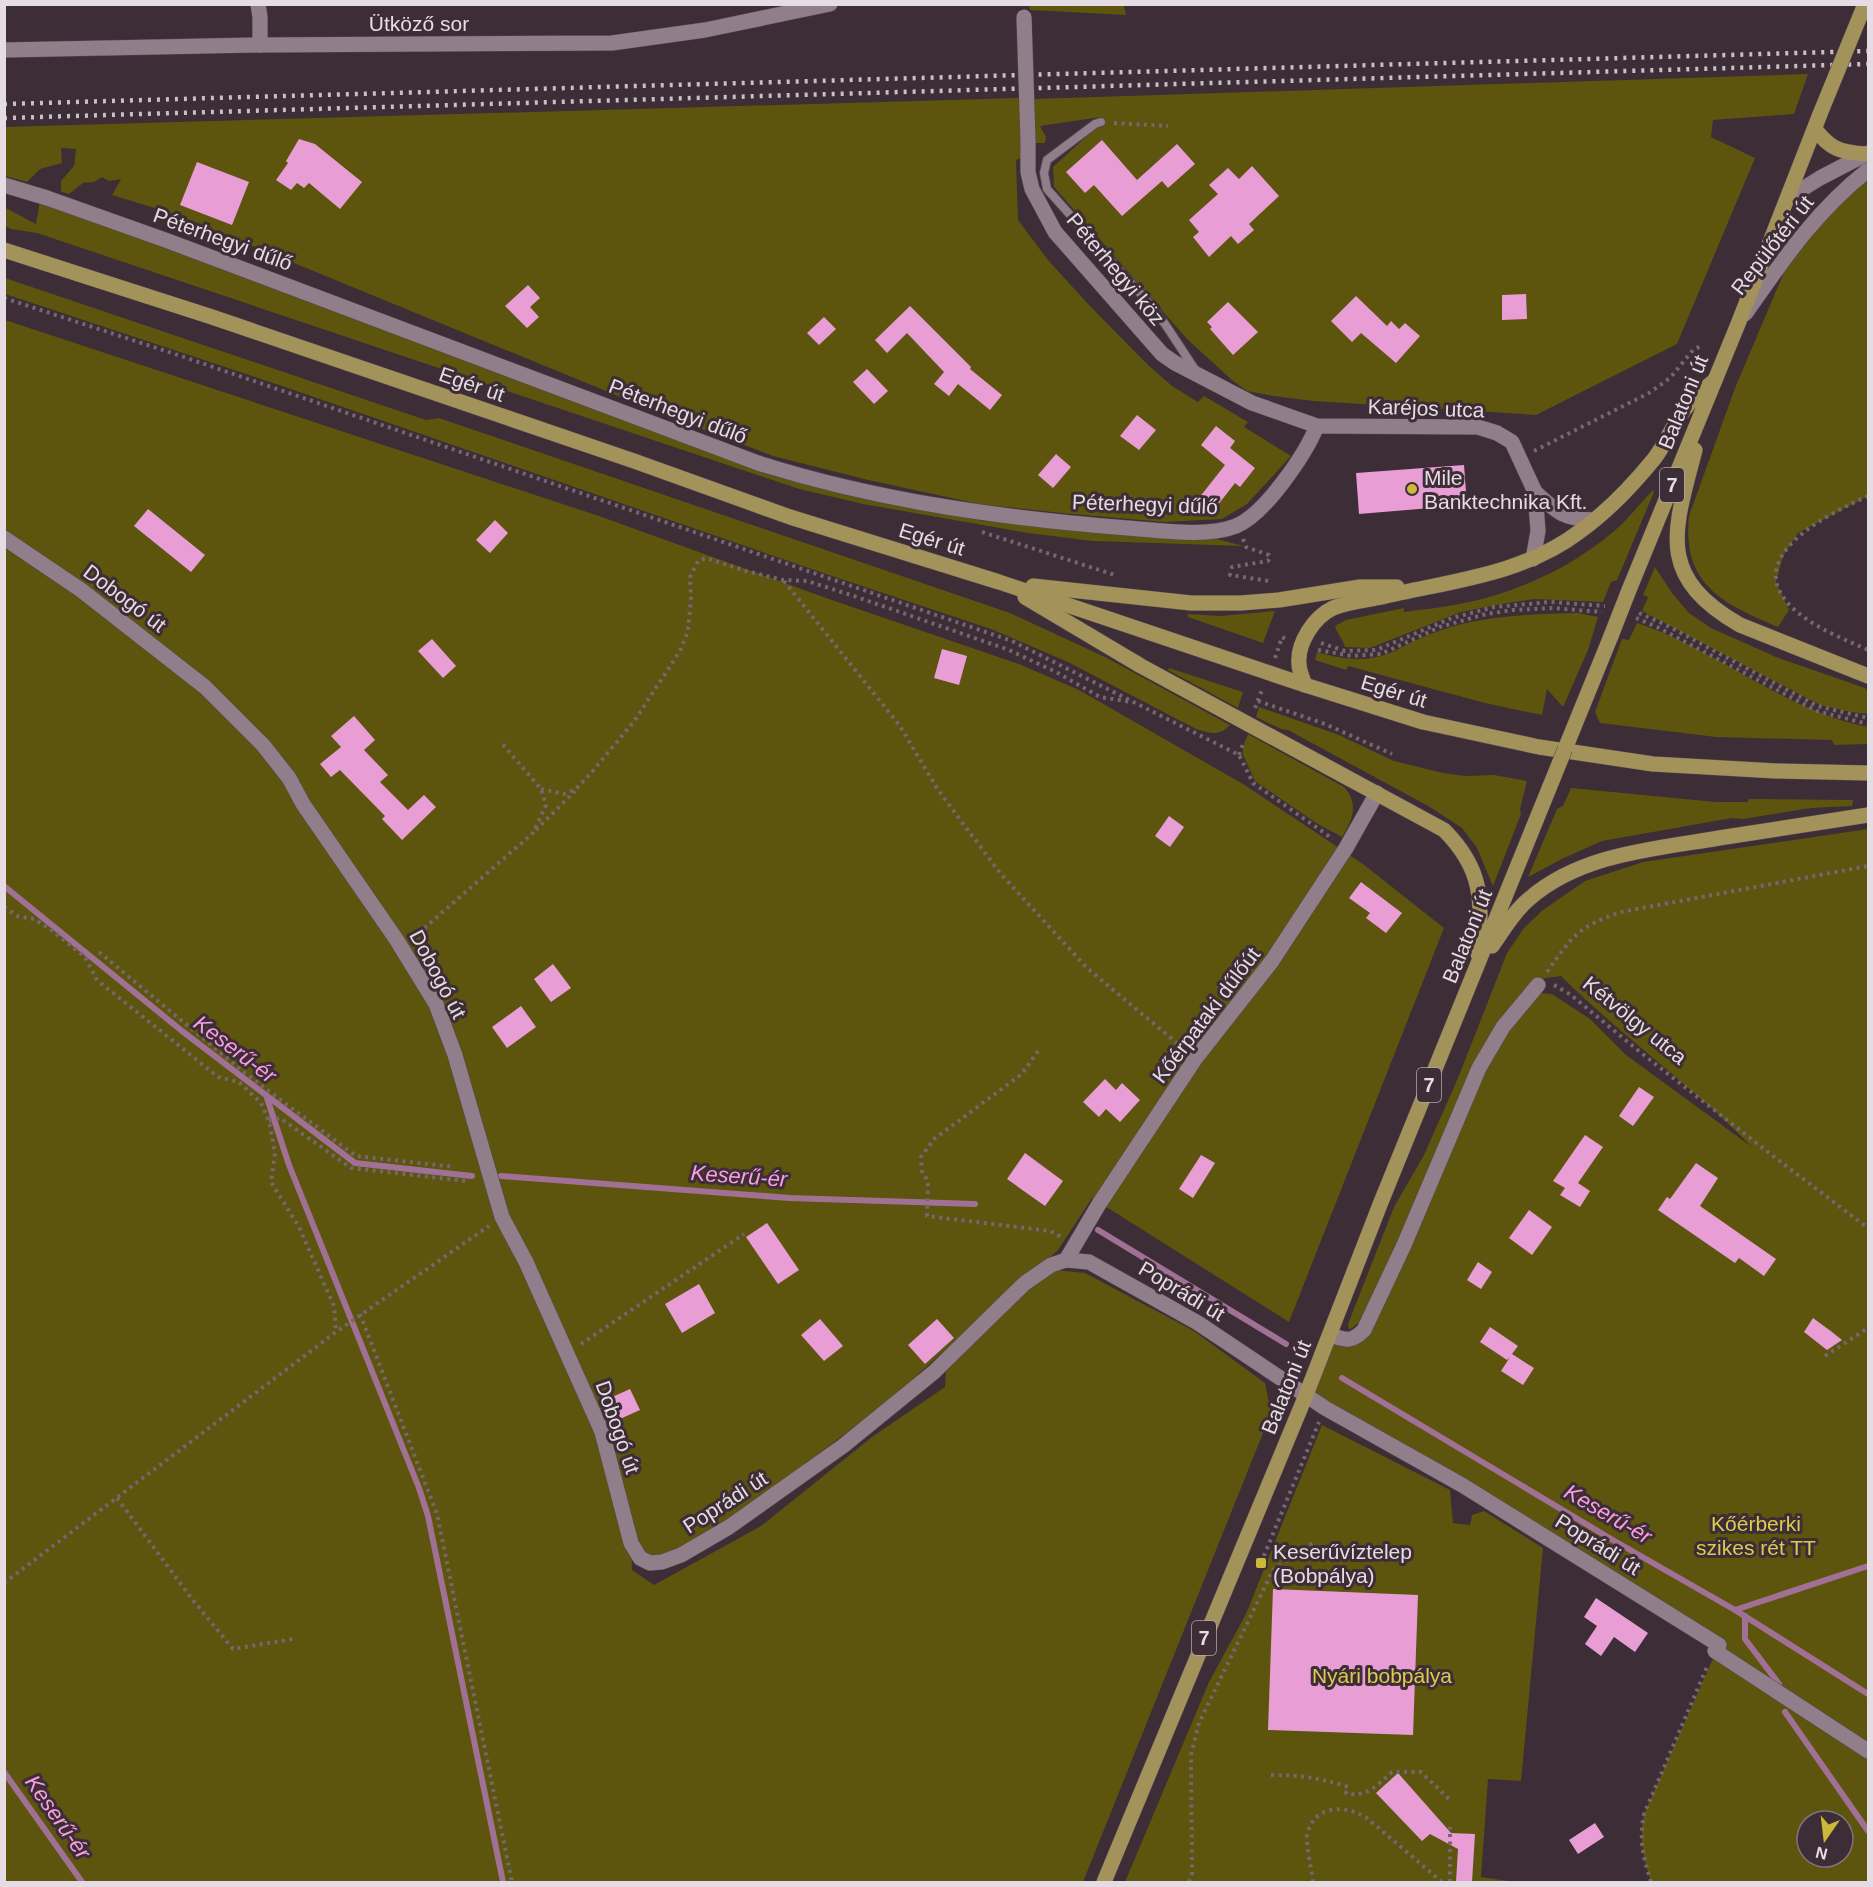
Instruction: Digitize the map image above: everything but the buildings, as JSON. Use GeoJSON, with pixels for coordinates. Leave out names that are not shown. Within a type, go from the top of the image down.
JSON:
{"type":"FeatureCollection","features":[{"type":"Feature","properties":{"kind":"main road","name":"Balatoni út"},"geometry":{"type":"LineString","coordinates":[[1104,1882],[1306,1395],[1381,1202],[1738,324],[1865,4]]}},
{"type":"Feature","properties":{"kind":"main road"},"geometry":{"type":"LineString","coordinates":[[1818,121],[1823,140],[1834,148],[1845,152],[1867,153]]}},
{"type":"Feature","properties":{"kind":"main road","name":"Egér út"},"geometry":{"type":"LineString","coordinates":[[4,250],[212,317],[634,461],[790,517],[999,582],[1305,686],[1423,722],[1586,755],[1697,768],[1869,773]]}},
{"type":"Feature","properties":{"kind":"main road"},"geometry":{"type":"LineString","coordinates":[[1305,686],[1299,665],[1299,652],[1316,621],[1333,608],[1477,577],[1533,559],[1570,538],[1594,520],[1639,477],[1655,457],[1688,405],[1715,380]]}},
{"type":"Feature","properties":{"kind":"main road"},"geometry":{"type":"LineString","coordinates":[[1715,380],[1680,505],[1676,538],[1683,573],[1693,589],[1721,615],[1740,625],[1867,676]]}},
{"type":"Feature","properties":{"kind":"main road"},"geometry":{"type":"LineString","coordinates":[[999,582],[1191,603],[1279,600],[1360,587],[1421,588]]}},
{"type":"Feature","properties":{"kind":"main road"},"geometry":{"type":"LineString","coordinates":[[999,582],[1141,666],[1444,830],[1466,855],[1478,884],[1480,921],[1476,968]]}},
{"type":"Feature","properties":{"kind":"main road"},"geometry":{"type":"LineString","coordinates":[[1852,773],[1869,762]]}},
{"type":"Feature","properties":{"kind":"main road"},"geometry":{"type":"LineString","coordinates":[[1476,968],[1528,899],[1560,878],[1590,863],[1698,841],[1869,816]]}},
{"type":"Feature","properties":{"kind":"street"},"geometry":{"type":"LineString","coordinates":[[258,4],[260,45]]}},
{"type":"Feature","properties":{"kind":"street","name":"Ütköző sor"},"geometry":{"type":"LineString","coordinates":[[4,50],[260,45],[612,43],[705,30],[830,4]]}},
{"type":"Feature","properties":{"kind":"street","name":"Péterhegyi köz"},"geometry":{"type":"LineString","coordinates":[[1023,11],[1028,172],[1032,189],[1055,232],[1156,348],[1175,363],[1252,403],[1317,426]]}},
{"type":"Feature","properties":{"kind":"street","name":"Repülőtéri út"},"geometry":{"type":"LineString","coordinates":[[1788,198],[1867,153]]}},
{"type":"Feature","properties":{"kind":"street","name":"Repülőtéri út"},"geometry":{"type":"LineString","coordinates":[[1738,324],[1801,236],[1841,193],[1869,170]]}},
{"type":"Feature","properties":{"kind":"street","name":"Péterhegyi dűlő"},"geometry":{"type":"LineString","coordinates":[[4,185],[168,241],[758,463],[812,480],[930,505],[1001,516],[1173,531],[1213,531],[1237,526],[1261,507],[1304,453],[1317,426]]}},
{"type":"Feature","properties":{"kind":"street","name":"Karéjos utca"},"geometry":{"type":"LineString","coordinates":[[1317,426],[1478,427],[1497,433],[1512,442],[1535,492],[1538,531],[1533,559]]}},
{"type":"Feature","properties":{"kind":"street","name":"Karéjos utca"},"geometry":{"type":"LineString","coordinates":[[1535,492],[1556,511],[1572,519],[1594,520]]}},
{"type":"Feature","properties":{"kind":"street","name":"Dobogó út"},"geometry":{"type":"LineString","coordinates":[[4,538],[81,590],[205,687],[263,745],[289,778],[303,804],[401,948],[436,1004],[455,1055],[502,1217],[526,1262],[602,1432],[631,1543],[640,1558]]}},
{"type":"Feature","properties":{"kind":"street","name":"Kőérpataki dűlőút"},"geometry":{"type":"LineString","coordinates":[[1066,1260],[1195,1059],[1272,961],[1346,848],[1377,793]]}},
{"type":"Feature","properties":{"kind":"street"},"geometry":{"type":"LineString","coordinates":[[1330,1335],[1345,1340],[1356,1338],[1364,1330],[1409,1234],[1479,1068],[1503,1027],[1538,985]]}},
{"type":"Feature","properties":{"kind":"street","name":"Poprádi út"},"geometry":{"type":"LineString","coordinates":[[640,1558],[650,1563],[662,1562],[681,1555],[729,1527],[843,1446],[934,1372],[1025,1283],[1051,1265],[1066,1260],[1089,1262],[1198,1323],[1325,1408],[1462,1485],[1719,1645],[1713,1655]]}},
{"type":"Feature","properties":{"kind":"street"},"geometry":{"type":"LineString","coordinates":[[1713,1655],[1869,1751]]}},
{"type":"Feature","properties":{"kind":"lane"},"geometry":{"type":"LineString","coordinates":[[1101,122],[1049,157],[1045,166],[1047,189],[1147,301],[1199,375]]}},
{"type":"Feature","properties":{"kind":"path"},"geometry":{"type":"LineString","coordinates":[[1101,122],[1168,126]]}},
{"type":"Feature","properties":{"kind":"path"},"geometry":{"type":"LineString","coordinates":[[4,298],[178,355],[1012,640],[1239,755],[1253,783],[1346,848]]}},
{"type":"Feature","properties":{"kind":"path"},"geometry":{"type":"LineString","coordinates":[[1520,458],[1650,393],[1670,378],[1693,350],[1701,346]]}},
{"type":"Feature","properties":{"kind":"path"},"geometry":{"type":"LineString","coordinates":[[1869,496],[1831,513],[1802,533],[1783,554],[1776,569],[1782,595],[1795,610],[1820,627],[1869,650]]}},
{"type":"Feature","properties":{"kind":"path"},"geometry":{"type":"LineString","coordinates":[[1237,526],[1246,547],[1269,555],[1270,558],[1268,561],[1232,567],[1230,575],[1272,582]]}},
{"type":"Feature","properties":{"kind":"path"},"geometry":{"type":"LineString","coordinates":[[980,531],[1122,578]]}},
{"type":"Feature","properties":{"kind":"path"},"geometry":{"type":"LineString","coordinates":[[401,948],[533,833],[576,789],[635,720],[680,651],[688,632],[690,577],[698,561],[706,558],[783,580],[807,581],[998,646],[1056,672],[1100,697],[1135,703]]}},
{"type":"Feature","properties":{"kind":"path"},"geometry":{"type":"LineString","coordinates":[[783,580],[900,726],[938,790],[1000,873],[1087,968],[1195,1059]]}},
{"type":"Feature","properties":{"kind":"path"},"geometry":{"type":"LineString","coordinates":[[1258,701],[1325,724],[1392,754]]}},
{"type":"Feature","properties":{"kind":"path"},"geometry":{"type":"LineString","coordinates":[[500,741],[541,789],[546,805],[533,833]]}},
{"type":"Feature","properties":{"kind":"path"},"geometry":{"type":"LineString","coordinates":[[541,789],[564,794],[576,789]]}},
{"type":"Feature","properties":{"kind":"path"},"geometry":{"type":"LineString","coordinates":[[1538,985],[1571,937],[1594,922],[1612,915],[1869,866]]}},
{"type":"Feature","properties":{"kind":"path"},"geometry":{"type":"LineString","coordinates":[[4,907],[17,916],[34,919],[50,929],[85,957],[97,980],[218,1077],[239,1083],[261,1103],[269,1121],[275,1153],[271,1182],[299,1227],[334,1306],[336,1332]]}},
{"type":"Feature","properties":{"kind":"path"},"geometry":{"type":"LineString","coordinates":[[99,952],[246,1074],[356,1156],[455,1167]]}},
{"type":"Feature","properties":{"kind":"path","name":"Kétvölgy utca"},"geometry":{"type":"LineString","coordinates":[[1538,985],[1549,983],[1571,995],[1695,1095],[1869,1228]]}},
{"type":"Feature","properties":{"kind":"path"},"geometry":{"type":"LineString","coordinates":[[1038,1051],[1022,1074],[934,1139],[921,1157],[922,1172],[928,1182],[927,1216],[1050,1231],[1075,1245]]}},
{"type":"Feature","properties":{"kind":"path"},"geometry":{"type":"LineString","coordinates":[[239,1083],[246,1074]]}},
{"type":"Feature","properties":{"kind":"path"},"geometry":{"type":"LineString","coordinates":[[269,1121],[280,1118],[351,1168],[466,1180]]}},
{"type":"Feature","properties":{"kind":"path"},"geometry":{"type":"LineString","coordinates":[[4,1583],[360,1314],[502,1217]]}},
{"type":"Feature","properties":{"kind":"path"},"geometry":{"type":"LineString","coordinates":[[568,1353],[744,1234]]}},
{"type":"Feature","properties":{"kind":"path"},"geometry":{"type":"LineString","coordinates":[[360,1314],[437,1514],[512,1882]]}},
{"type":"Feature","properties":{"kind":"path"},"geometry":{"type":"LineString","coordinates":[[1825,1356],[1869,1328]]}},
{"type":"Feature","properties":{"kind":"path"},"geometry":{"type":"LineString","coordinates":[[1261,1563],[1325,1408]]}},
{"type":"Feature","properties":{"kind":"path"},"geometry":{"type":"LineString","coordinates":[[117,1498],[192,1599],[233,1649],[293,1639]]}},
{"type":"Feature","properties":{"kind":"path"},"geometry":{"type":"LineString","coordinates":[[1188,1882],[1192,1874],[1191,1755],[1199,1723],[1273,1570],[1313,1543]]}},
{"type":"Feature","properties":{"kind":"path"},"geometry":{"type":"LineString","coordinates":[[1651,1882],[1643,1856],[1640,1834],[1644,1815],[1713,1655]]}},
{"type":"Feature","properties":{"kind":"path"},"geometry":{"type":"LineString","coordinates":[[1271,1775],[1308,1776],[1326,1780],[1348,1787],[1346,1793],[1355,1796],[1375,1788],[1392,1772],[1420,1772],[1451,1801]]}},
{"type":"Feature","properties":{"kind":"path"},"geometry":{"type":"LineString","coordinates":[[1313,1882],[1307,1847],[1310,1829],[1314,1821],[1322,1814],[1332,1809],[1345,1808],[1357,1811],[1368,1818],[1442,1882]]}},
{"type":"Feature","properties":{"kind":"path"},"geometry":{"type":"LineString","coordinates":[[1450,1827],[1450,1882]]}},
{"type":"Feature","properties":{"kind":"green space"},"geometry":{"type":"Polygon","coordinates":[[[1029,4],[1128,5],[1124,6],[1126,15],[1030,10],[1029,4]]]}},
{"type":"Feature","properties":{"kind":"green space"},"geometry":{"type":"Polygon","coordinates":[[[1808,74],[1794,114],[1713,120],[1711,137],[1755,158],[1677,344],[1536,415],[1313,401],[1247,391],[1187,339],[1054,187],[1053,167],[1100,124],[1101,117],[1040,126],[1046,137],[1045,143],[1035,143],[1034,99],[1808,74]]]}},
{"type":"Feature","properties":{"kind":"green space"},"geometry":{"type":"Polygon","coordinates":[[[1021,98],[1022,158],[1016,160],[1018,220],[1048,260],[1148,365],[1172,386],[1198,402],[1204,396],[1248,422],[1244,427],[1291,456],[1247,504],[1222,519],[1164,522],[979,504],[868,480],[773,456],[657,412],[177,215],[112,195],[121,179],[109,181],[102,177],[94,182],[83,183],[69,194],[61,192],[61,181],[74,166],[76,149],[61,148],[62,163],[40,169],[27,182],[5,176],[4,127],[1021,98]]]}},
{"type":"Feature","properties":{"kind":"green space"},"geometry":{"type":"Polygon","coordinates":[[[1868,180],[1868,496],[1798,533],[1783,556],[1776,582],[1789,610],[1778,627],[1739,609],[1709,588],[1699,575],[1692,559],[1688,539],[1689,516],[1735,388],[1785,270],[1837,203],[1868,180]]]}},
{"type":"Feature","properties":{"kind":"green space"},"geometry":{"type":"Polygon","coordinates":[[[40,201],[508,376],[933,511],[983,521],[1216,539],[1244,546],[1093,541],[1028,533],[863,504],[799,489],[37,233],[5,226],[4,207],[36,224],[40,201]]]}},
{"type":"Feature","properties":{"kind":"green space"},"geometry":{"type":"Polygon","coordinates":[[[5,278],[426,420],[439,418],[1010,613],[1107,658],[1230,725],[1218,733],[1196,729],[1068,662],[991,629],[282,386],[5,294],[5,278]]]}},
{"type":"Feature","properties":{"kind":"green space"},"geometry":{"type":"Polygon","coordinates":[[[5,320],[599,516],[829,599],[1019,664],[1079,690],[1243,784],[1363,864],[1444,928],[1289,1322],[1092,1198],[1058,1250],[888,1401],[729,1527],[662,1562],[631,1545],[632,1570],[654,1585],[761,1526],[872,1437],[945,1387],[946,1368],[1026,1286],[1055,1270],[1085,1273],[1194,1331],[1265,1383],[1271,1413],[1083,1882],[5,1882],[5,320]]]}},
{"type":"Feature","properties":{"kind":"green space"},"geometry":{"type":"Polygon","coordinates":[[[1653,490],[1617,580],[1611,582],[1603,602],[1534,599],[1501,604],[1461,612],[1370,648],[1345,647],[1336,629],[1335,626],[1346,620],[1404,608],[1404,612],[1452,605],[1503,593],[1525,585],[1567,564],[1605,539],[1653,490]]]}},
{"type":"Feature","properties":{"kind":"green space"},"geometry":{"type":"Polygon","coordinates":[[[1655,567],[1689,613],[1711,628],[1776,657],[1865,688],[1868,692],[1868,714],[1820,705],[1642,611],[1648,597],[1643,595],[1655,567]]]}},
{"type":"Feature","properties":{"kind":"green space"},"geometry":{"type":"Polygon","coordinates":[[[1275,611],[1263,643],[1188,617],[1187,614],[1221,616],[1275,611]]]}},
{"type":"Feature","properties":{"kind":"green space"},"geometry":{"type":"Polygon","coordinates":[[[1578,613],[1598,617],[1588,650],[1563,707],[1547,689],[1542,715],[1485,703],[1348,666],[1346,670],[1315,660],[1317,652],[1349,659],[1381,656],[1436,632],[1484,619],[1578,613]]]}},
{"type":"Feature","properties":{"kind":"green space"},"geometry":{"type":"Polygon","coordinates":[[[1637,623],[1695,648],[1808,708],[1868,727],[1868,744],[1834,745],[1832,740],[1716,737],[1600,723],[1595,712],[1622,639],[1629,640],[1637,623]]]}},
{"type":"Feature","properties":{"kind":"green space"},"geometry":{"type":"Polygon","coordinates":[[[1169,668],[1243,692],[1238,708],[1168,670],[1169,668]]]}},
{"type":"Feature","properties":{"kind":"green space"},"geometry":{"type":"Polygon","coordinates":[[[1259,707],[1339,735],[1394,761],[1443,773],[1465,776],[1494,775],[1527,781],[1520,809],[1521,814],[1493,886],[1477,848],[1462,828],[1430,807],[1288,730],[1256,717],[1259,707]]]}},
{"type":"Feature","properties":{"kind":"green space"},"geometry":{"type":"Polygon","coordinates":[[[1248,734],[1344,787],[1352,799],[1353,812],[1342,837],[1316,823],[1255,781],[1243,755],[1243,746],[1248,734]]]}},
{"type":"Feature","properties":{"kind":"green space"},"geometry":{"type":"Polygon","coordinates":[[[1571,788],[1716,802],[1748,802],[1749,799],[1853,800],[1852,806],[1811,808],[1743,819],[1732,818],[1602,841],[1528,877],[1557,809],[1563,806],[1571,788]]]}},
{"type":"Feature","properties":{"kind":"green space","name":"Kőérberki szikes rét TT"},"geometry":{"type":"Polygon","coordinates":[[[1868,829],[1868,1882],[1651,1882],[1643,1849],[1644,1814],[1719,1645],[1306,1395],[1330,1335],[1364,1330],[1479,1068],[1539,993],[1552,994],[1590,1019],[1626,1055],[1752,1147],[1706,1103],[1561,976],[1539,979],[1495,1032],[1416,1198],[1370,1304],[1360,1322],[1349,1330],[1348,1324],[1394,1207],[1424,1155],[1458,1078],[1507,953],[1524,928],[1543,910],[1585,881],[1643,862],[1868,829]]]}},
{"type":"Feature","properties":{"kind":"green space","name":"Nyári bobpálya"},"geometry":{"type":"Polygon","coordinates":[[[1322,1425],[1450,1490],[1453,1523],[1470,1525],[1472,1515],[1484,1511],[1543,1548],[1521,1781],[1488,1779],[1481,1877],[1515,1882],[1125,1882],[1209,1682],[1246,1614],[1322,1425]]]}},
{"type":"Feature","properties":{"kind":"waterway","name":"Keserű-ér"},"geometry":{"type":"LineString","coordinates":[[4,886],[182,1031],[355,1163],[472,1176]]}},
{"type":"Feature","properties":{"kind":"waterway"},"geometry":{"type":"LineString","coordinates":[[266,1095],[289,1165],[419,1488],[428,1516],[503,1882]]}},
{"type":"Feature","properties":{"kind":"waterway","name":"Keserű-ér"},"geometry":{"type":"LineString","coordinates":[[501,1176],[790,1198],[975,1204]]}},
{"type":"Feature","properties":{"kind":"waterway","name":"Keserű-ér"},"geometry":{"type":"LineString","coordinates":[[1098,1230],[1286,1344]]}},
{"type":"Feature","properties":{"kind":"waterway","name":"Keserű-ér"},"geometry":{"type":"LineString","coordinates":[[1342,1378],[1611,1539],[1735,1610],[1868,1566]]}},
{"type":"Feature","properties":{"kind":"waterway"},"geometry":{"type":"LineString","coordinates":[[1735,1610],[1868,1694]]}},
{"type":"Feature","properties":{"kind":"waterway"},"geometry":{"type":"LineString","coordinates":[[1745,1616],[1745,1639],[1779,1684]]}},
{"type":"Feature","properties":{"kind":"waterway"},"geometry":{"type":"LineString","coordinates":[[1785,1712],[1868,1831]]}},
{"type":"Feature","properties":{"kind":"waterway","name":"Keserű-ér"},"geometry":{"type":"LineString","coordinates":[[4,1772],[82,1882]]}},
{"type":"Feature","properties":{"kind":"railway"},"geometry":{"type":"LineString","coordinates":[[4,104],[1868,51]]}},
{"type":"Feature","properties":{"kind":"railway"},"geometry":{"type":"LineString","coordinates":[[4,118],[1868,64]]}},
{"type":"Feature","properties":{"kind":"place","name":"Mile Banktechnika Kft."},"geometry":{"type":"Point","coordinates":[1412,489]}},
{"type":"Feature","properties":{"kind":"place","name":"Keserűvíztelep (Bobpálya)"},"geometry":{"type":"Point","coordinates":[1261,1563]}}]}
